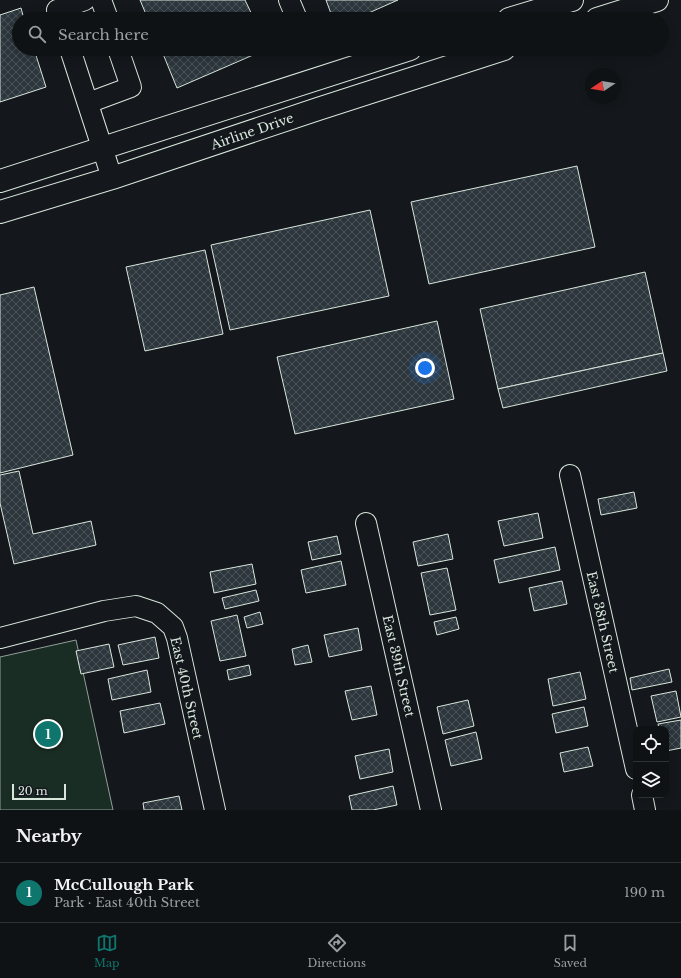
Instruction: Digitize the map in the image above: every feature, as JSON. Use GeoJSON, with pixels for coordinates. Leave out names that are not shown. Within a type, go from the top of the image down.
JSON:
{"type":"FeatureCollection","features":[{"type":"Feature","properties":{"kind":"main road"},"geometry":{"type":"LineString","coordinates":[[532,12],[572,0]]}},
{"type":"Feature","properties":{"kind":"main road"},"geometry":{"type":"LineString","coordinates":[[619,12],[657,0]]}},
{"type":"Feature","properties":{"kind":"main road"},"geometry":{"type":"LineString","coordinates":[[0,181],[388,56]]}},
{"type":"Feature","properties":{"kind":"main road","name":"Airline Drive"},"geometry":{"type":"LineString","coordinates":[[0,212],[112,178],[318,108],[482,56]]}},
{"type":"Feature","properties":{"kind":"street"},"geometry":{"type":"LineString","coordinates":[[57,10],[85,0]]}},
{"type":"Feature","properties":{"kind":"street"},"geometry":{"type":"LineString","coordinates":[[101,0],[105,12]]}},
{"type":"Feature","properties":{"kind":"street"},"geometry":{"type":"LineString","coordinates":[[289,0],[294,12]]}},
{"type":"Feature","properties":{"kind":"street"},"geometry":{"type":"LineString","coordinates":[[72,56],[112,178]]}},
{"type":"Feature","properties":{"kind":"street"},"geometry":{"type":"LineString","coordinates":[[88,103],[131,87],[120,56]]}},
{"type":"Feature","properties":{"kind":"street","name":"East 38th Street"},"geometry":{"type":"LineString","coordinates":[[570,475],[634,762]]}},
{"type":"Feature","properties":{"kind":"street","name":"East 39th Street"},"geometry":{"type":"LineString","coordinates":[[366,523],[431,810]]}},
{"type":"Feature","properties":{"kind":"street","name":"East 40th Street"},"geometry":{"type":"LineString","coordinates":[[0,638],[104,610],[136,606],[157,613],[173,627],[177,638],[215,810]]}},
{"type":"Feature","properties":{"kind":"street"},"geometry":{"type":"LineString","coordinates":[[643,798],[645,810]]}},
{"type":"Feature","properties":{"kind":"green space"},"geometry":{"type":"Polygon","coordinates":[[[76,640],[113,810],[0,810],[0,657],[76,640]]]}},
{"type":"Feature","properties":{"kind":"building"},"geometry":{"type":"Polygon","coordinates":[[[140,0],[245,0],[251,12],[145,12],[140,0]]]}},
{"type":"Feature","properties":{"kind":"building"},"geometry":{"type":"Polygon","coordinates":[[[326,0],[398,0],[371,12],[330,12],[326,0]]]}},
{"type":"Feature","properties":{"kind":"building"},"geometry":{"type":"Polygon","coordinates":[[[21,8],[22,12],[12,12],[12,56],[36,56],[46,87],[0,102],[0,15],[21,8]]]}},
{"type":"Feature","properties":{"kind":"building"},"geometry":{"type":"Polygon","coordinates":[[[164,56],[251,56],[177,88],[164,56]]]}},
{"type":"Feature","properties":{"kind":"building"},"geometry":{"type":"Polygon","coordinates":[[[577,166],[595,247],[429,284],[411,202],[577,166]]]}},
{"type":"Feature","properties":{"kind":"building"},"geometry":{"type":"Polygon","coordinates":[[[370,210],[389,296],[230,330],[211,245],[370,210]]]}},
{"type":"Feature","properties":{"kind":"building"},"geometry":{"type":"Polygon","coordinates":[[[205,250],[223,334],[145,351],[126,267],[205,250]]]}},
{"type":"Feature","properties":{"kind":"building"},"geometry":{"type":"Polygon","coordinates":[[[645,272],[663,353],[498,389],[480,309],[645,272]]]}},
{"type":"Feature","properties":{"kind":"building"},"geometry":{"type":"Polygon","coordinates":[[[34,287],[73,455],[0,473],[0,295],[34,287]]]}},
{"type":"Feature","properties":{"kind":"building"},"geometry":{"type":"Polygon","coordinates":[[[437,321],[454,399],[295,434],[277,357],[437,321]]]}},
{"type":"Feature","properties":{"kind":"building"},"geometry":{"type":"Polygon","coordinates":[[[663,353],[667,371],[503,408],[498,389],[663,353]]]}},
{"type":"Feature","properties":{"kind":"building"},"geometry":{"type":"Polygon","coordinates":[[[19,471],[33,534],[91,521],[96,545],[14,564],[0,503],[0,475],[19,471]]]}},
{"type":"Feature","properties":{"kind":"building"},"geometry":{"type":"Polygon","coordinates":[[[634,492],[637,508],[601,515],[598,499],[634,492]]]}},
{"type":"Feature","properties":{"kind":"building"},"geometry":{"type":"Polygon","coordinates":[[[538,513],[543,538],[504,546],[498,521],[538,513]]]}},
{"type":"Feature","properties":{"kind":"building"},"geometry":{"type":"Polygon","coordinates":[[[448,534],[453,559],[418,566],[413,542],[448,534]]]}},
{"type":"Feature","properties":{"kind":"building"},"geometry":{"type":"Polygon","coordinates":[[[337,536],[341,554],[312,560],[308,542],[337,536]]]}},
{"type":"Feature","properties":{"kind":"building"},"geometry":{"type":"Polygon","coordinates":[[[555,547],[560,570],[499,583],[494,560],[555,547]]]}},
{"type":"Feature","properties":{"kind":"building"},"geometry":{"type":"Polygon","coordinates":[[[341,561],[346,585],[306,593],[301,570],[341,561]]]}},
{"type":"Feature","properties":{"kind":"building"},"geometry":{"type":"Polygon","coordinates":[[[252,564],[256,584],[214,593],[210,572],[252,564]]]}},
{"type":"Feature","properties":{"kind":"building"},"geometry":{"type":"Polygon","coordinates":[[[447,568],[456,610],[430,615],[421,573],[447,568]]]}},
{"type":"Feature","properties":{"kind":"building"},"geometry":{"type":"Polygon","coordinates":[[[562,581],[567,604],[534,611],[529,588],[562,581]]]}},
{"type":"Feature","properties":{"kind":"building"},"geometry":{"type":"Polygon","coordinates":[[[256,590],[259,601],[225,609],[222,598],[256,590]]]}},
{"type":"Feature","properties":{"kind":"building"},"geometry":{"type":"Polygon","coordinates":[[[260,612],[263,624],[247,628],[244,617],[260,612]]]}},
{"type":"Feature","properties":{"kind":"building"},"geometry":{"type":"Polygon","coordinates":[[[237,615],[246,656],[220,661],[211,621],[237,615]]]}},
{"type":"Feature","properties":{"kind":"building"},"geometry":{"type":"Polygon","coordinates":[[[456,617],[459,629],[437,635],[434,622],[456,617]]]}},
{"type":"Feature","properties":{"kind":"building"},"geometry":{"type":"Polygon","coordinates":[[[358,628],[362,650],[329,657],[324,635],[358,628]]]}},
{"type":"Feature","properties":{"kind":"building"},"geometry":{"type":"Polygon","coordinates":[[[155,637],[159,658],[123,665],[118,645],[155,637]]]}},
{"type":"Feature","properties":{"kind":"building"},"geometry":{"type":"Polygon","coordinates":[[[109,644],[114,667],[81,674],[76,651],[109,644]]]}},
{"type":"Feature","properties":{"kind":"building"},"geometry":{"type":"Polygon","coordinates":[[[308,645],[312,662],[295,665],[292,649],[308,645]]]}},
{"type":"Feature","properties":{"kind":"building"},"geometry":{"type":"Polygon","coordinates":[[[249,665],[251,675],[229,680],[227,670],[249,665]]]}},
{"type":"Feature","properties":{"kind":"building"},"geometry":{"type":"Polygon","coordinates":[[[669,669],[672,682],[632,690],[630,678],[669,669]]]}},
{"type":"Feature","properties":{"kind":"building"},"geometry":{"type":"Polygon","coordinates":[[[147,670],[151,692],[112,700],[108,679],[147,670]]]}},
{"type":"Feature","properties":{"kind":"building"},"geometry":{"type":"Polygon","coordinates":[[[580,672],[586,699],[553,706],[548,679],[580,672]]]}},
{"type":"Feature","properties":{"kind":"building"},"geometry":{"type":"Polygon","coordinates":[[[371,686],[377,715],[352,720],[345,691],[371,686]]]}},
{"type":"Feature","properties":{"kind":"building"},"geometry":{"type":"Polygon","coordinates":[[[676,691],[681,717],[657,722],[651,696],[676,691]]]}},
{"type":"Feature","properties":{"kind":"building"},"geometry":{"type":"Polygon","coordinates":[[[468,700],[474,726],[443,734],[437,707],[468,700]]]}},
{"type":"Feature","properties":{"kind":"building"},"geometry":{"type":"Polygon","coordinates":[[[160,703],[165,724],[124,733],[120,711],[160,703]]]}},
{"type":"Feature","properties":{"kind":"building"},"geometry":{"type":"Polygon","coordinates":[[[584,707],[588,726],[556,733],[552,714],[584,707]]]}},
{"type":"Feature","properties":{"kind":"building"},"geometry":{"type":"Polygon","coordinates":[[[681,720],[681,748],[669,750],[669,726],[658,726],[658,724],[681,720]]]}},
{"type":"Feature","properties":{"kind":"building"},"geometry":{"type":"Polygon","coordinates":[[[476,732],[482,759],[451,766],[445,740],[476,732]]]}},
{"type":"Feature","properties":{"kind":"building"},"geometry":{"type":"Polygon","coordinates":[[[588,747],[593,766],[564,772],[560,753],[588,747]]]}},
{"type":"Feature","properties":{"kind":"building"},"geometry":{"type":"Polygon","coordinates":[[[389,749],[393,772],[360,779],[355,756],[389,749]]]}},
{"type":"Feature","properties":{"kind":"building"},"geometry":{"type":"Polygon","coordinates":[[[393,786],[397,805],[373,810],[352,810],[349,796],[393,786]]]}},
{"type":"Feature","properties":{"kind":"building"},"geometry":{"type":"Polygon","coordinates":[[[179,796],[182,810],[144,810],[143,803],[179,796]]]}},
{"type":"Feature","properties":{"kind":"place","name":"McCullough Park"},"geometry":{"type":"Point","coordinates":[48,734]}}]}
